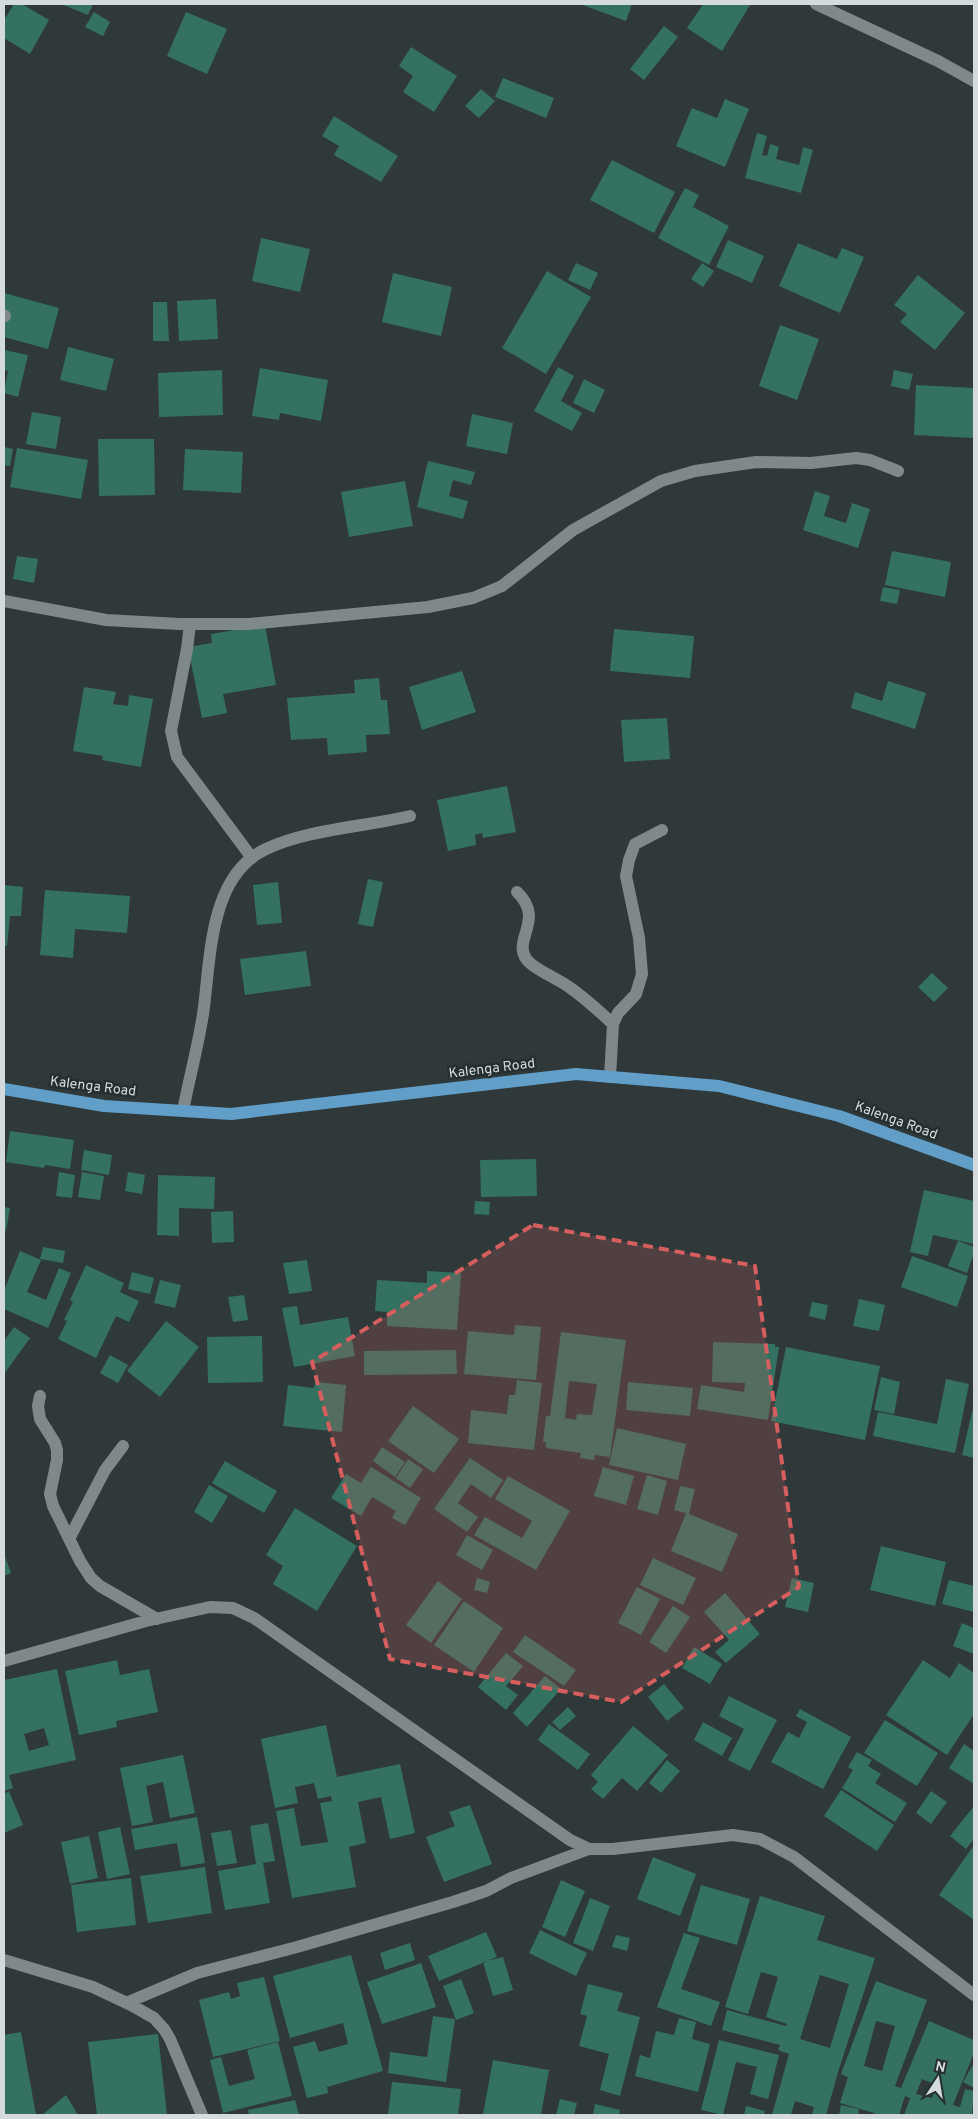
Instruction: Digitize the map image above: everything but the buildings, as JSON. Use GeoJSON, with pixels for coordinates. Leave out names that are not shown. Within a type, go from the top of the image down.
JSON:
{"type":"FeatureCollection","features":[{"type":"Feature","properties":{"kind":"main road","name":"Kalenga Road"},"geometry":{"type":"LineString","coordinates":[[4,1089],[104,1106],[231,1114],[576,1074],[719,1086],[839,1116],[974,1165]]}},
{"type":"Feature","properties":{"kind":"street"},"geometry":{"type":"LineString","coordinates":[[816,4],[938,61],[974,81]]}},
{"type":"Feature","properties":{"kind":"street"},"geometry":{"type":"LineString","coordinates":[[4,601],[106,620],[137,623],[190,624],[249,624],[428,607],[473,598],[502,586],[573,530],[661,482],[694,472],[756,462],[811,462],[856,458],[870,460],[898,471]]}},
{"type":"Feature","properties":{"kind":"street"},"geometry":{"type":"LineString","coordinates":[[190,624],[171,732],[177,757],[252,858]]}},
{"type":"Feature","properties":{"kind":"street"},"geometry":{"type":"LineString","coordinates":[[183,1111],[202,1015],[209,958],[221,902],[235,874],[252,858],[266,849],[291,840],[410,816]]}},
{"type":"Feature","properties":{"kind":"street"},"geometry":{"type":"LineString","coordinates":[[610,1077],[614,1024],[618,1013],[636,994],[642,974],[639,938],[626,876],[629,860],[635,844],[662,830]]}},
{"type":"Feature","properties":{"kind":"street"},"geometry":{"type":"LineString","coordinates":[[517,892],[524,900],[530,912],[523,950],[526,959],[568,986],[614,1024]]}},
{"type":"Feature","properties":{"kind":"street"},"geometry":{"type":"LineString","coordinates":[[40,1396],[38,1406],[40,1419],[55,1443],[57,1450],[57,1460],[50,1494],[53,1506],[80,1561],[95,1582],[118,1598],[157,1619]]}},
{"type":"Feature","properties":{"kind":"street"},"geometry":{"type":"LineString","coordinates":[[69,1539],[104,1470],[123,1446]]}},
{"type":"Feature","properties":{"kind":"street"},"geometry":{"type":"LineString","coordinates":[[4,1661],[157,1619],[210,1607],[233,1608],[254,1618],[552,1829],[589,1849]]}},
{"type":"Feature","properties":{"kind":"street"},"geometry":{"type":"LineString","coordinates":[[126,2003],[197,1973],[297,1947],[453,1902],[486,1891],[511,1878],[589,1849],[733,1835],[760,1839],[794,1857],[972,1990]]}},
{"type":"Feature","properties":{"kind":"street"},"geometry":{"type":"LineString","coordinates":[[4,1960],[93,1987],[154,2018],[164,2029],[202,2115]]}},
{"type":"Feature","properties":{"kind":"highlighted area"},"geometry":{"type":"Polygon","coordinates":[[[533,1225],[755,1266],[799,1587],[621,1702],[390,1659],[312,1362],[533,1225]]]}}]}
